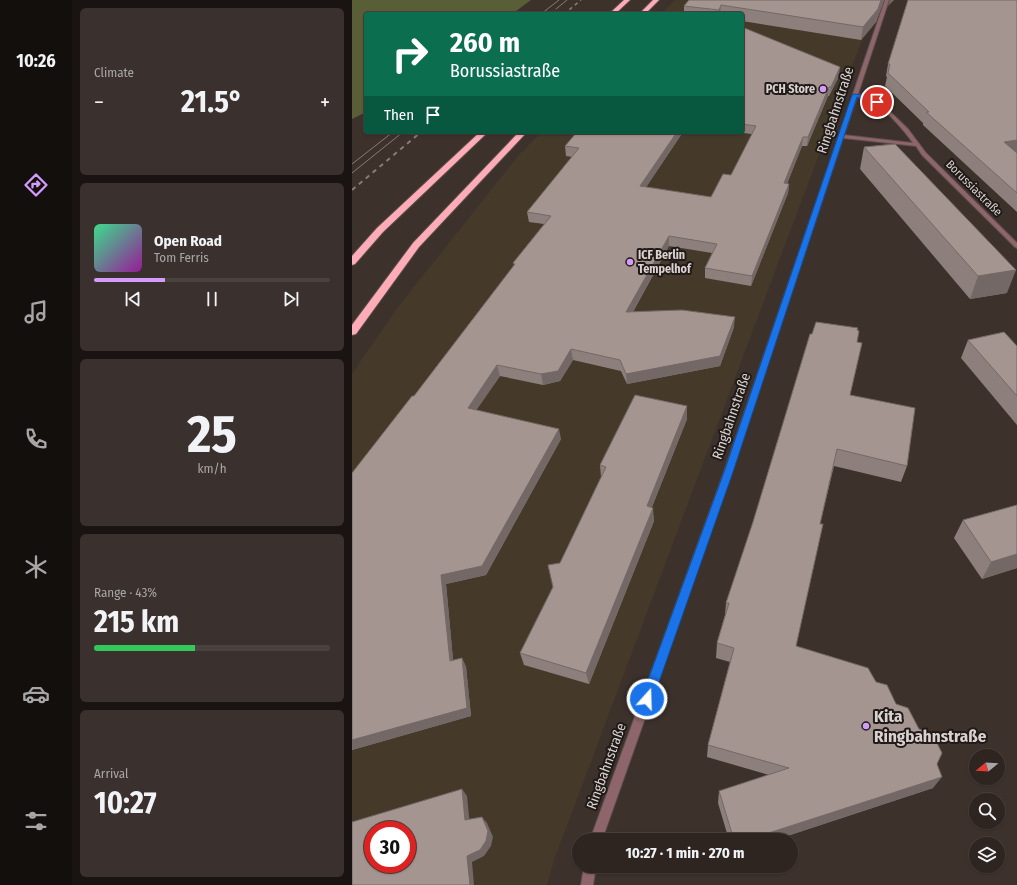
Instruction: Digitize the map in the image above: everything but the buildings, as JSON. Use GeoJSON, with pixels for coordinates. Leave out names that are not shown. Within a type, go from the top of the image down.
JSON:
{"type":"FeatureCollection","features":[{"type":"Feature","properties":{"kind":"highway"},"geometry":{"type":"LineString","coordinates":[[614,12],[627,0]]}},
{"type":"Feature","properties":{"kind":"highway"},"geometry":{"type":"LineString","coordinates":[[644,12],[656,0]]}},
{"type":"Feature","properties":{"kind":"highway"},"geometry":{"type":"LineString","coordinates":[[352,262],[380,230],[482,134]]}},
{"type":"Feature","properties":{"kind":"highway"},"geometry":{"type":"LineString","coordinates":[[352,332],[416,245],[521,134]]}},
{"type":"Feature","properties":{"kind":"street","name":"Ringbahnstraße"},"geometry":{"type":"LineString","coordinates":[[599,833],[728,472],[887,0]]}},
{"type":"Feature","properties":{"kind":"street","name":"Borussiastraße"},"geometry":{"type":"LineString","coordinates":[[855,95],[870,98],[877,102],[906,130],[924,154],[1017,246]]}},
{"type":"Feature","properties":{"kind":"street"},"geometry":{"type":"LineString","coordinates":[[842,136],[917,145]]}},
{"type":"Feature","properties":{"kind":"street"},"geometry":{"type":"LineString","coordinates":[[587,885],[589,873]]}},
{"type":"Feature","properties":{"kind":"shaded area"},"geometry":{"type":"Polygon","coordinates":[[[675,0],[877,0],[554,860],[547,885],[352,885],[352,374],[398,307],[518,156],[540,134],[744,134],[744,12],[663,12],[675,0]]]}},
{"type":"Feature","properties":{"kind":"green space"},"geometry":{"type":"Polygon","coordinates":[[[352,0],[531,0],[515,12],[364,12],[364,113],[352,119],[352,0]]]}},
{"type":"Feature","properties":{"kind":"tram line"},"geometry":{"type":"LineString","coordinates":[[544,12],[559,0]]}},
{"type":"Feature","properties":{"kind":"tram line"},"geometry":{"type":"LineString","coordinates":[[556,9],[567,0]]}},
{"type":"Feature","properties":{"kind":"tram line"},"geometry":{"type":"LineString","coordinates":[[352,164],[390,134]]}},
{"type":"Feature","properties":{"kind":"tram line"},"geometry":{"type":"LineString","coordinates":[[352,173],[401,134]]}},
{"type":"Feature","properties":{"kind":"railway"},"geometry":{"type":"LineString","coordinates":[[566,12],[581,0]]}},
{"type":"Feature","properties":{"kind":"railway"},"geometry":{"type":"LineString","coordinates":[[352,190],[419,134]]}},
{"type":"Feature","properties":{"kind":"place","name":"PCH Store"},"geometry":{"type":"Point","coordinates":[823,89]}},
{"type":"Feature","properties":{"kind":"place","name":"ICF Berlin Tempelhof"},"geometry":{"type":"Point","coordinates":[630,262]}},
{"type":"Feature","properties":{"kind":"place","name":"Kita Ringbahnstraße"},"geometry":{"type":"Point","coordinates":[866,726]}},
{"type":"Feature","properties":{"kind":"route"},"geometry":{"type":"LineString","coordinates":[[647,699],[728,472],[855,95],[870,98],[877,102]]}}]}
